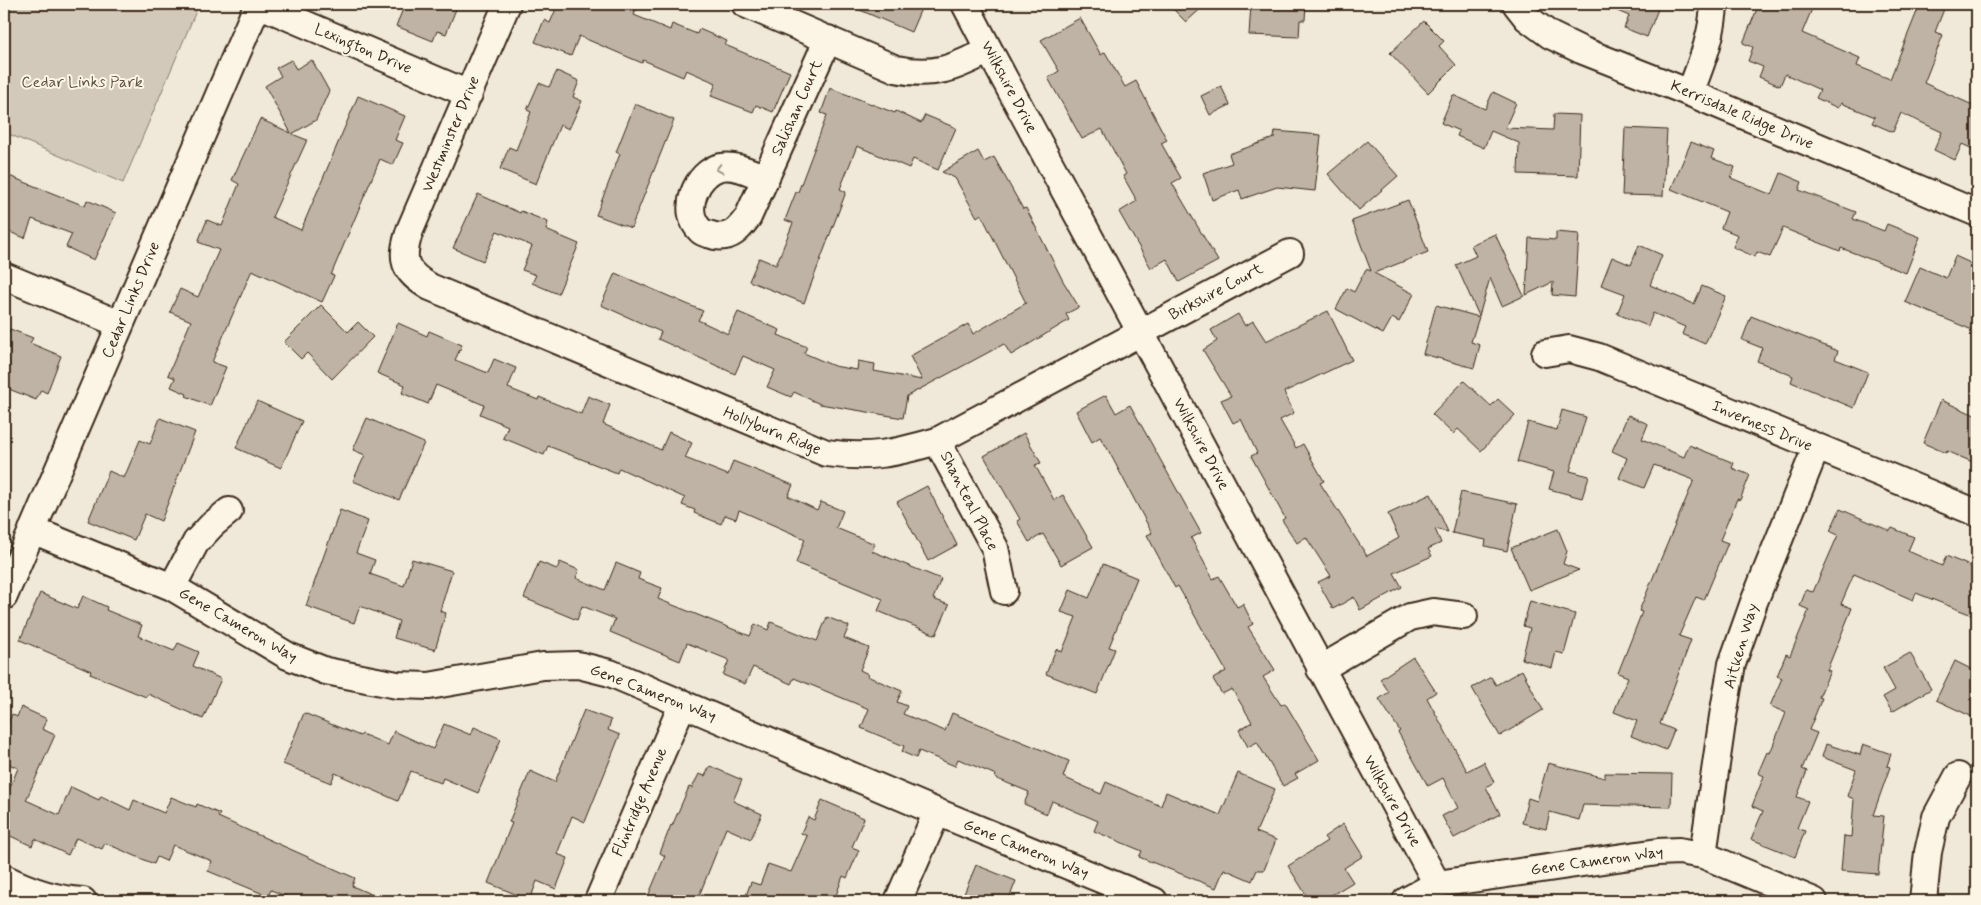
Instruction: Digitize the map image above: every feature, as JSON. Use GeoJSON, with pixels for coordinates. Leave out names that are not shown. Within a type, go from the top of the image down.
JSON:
{"type":"FeatureCollection","features":[{"type":"Feature","properties":{"kind":"street","name":"Lexington Drive"},"geometry":{"type":"LineString","coordinates":[[258,4],[469,94]]}},
{"type":"Feature","properties":{"kind":"street","name":"Cedar Links Drive"},"geometry":{"type":"LineString","coordinates":[[4,596],[258,4]]}},
{"type":"Feature","properties":{"kind":"street","name":"Westminster Drive"},"geometry":{"type":"LineString","coordinates":[[406,266],[405,245],[410,230],[507,4]]}},
{"type":"Feature","properties":{"kind":"street"},"geometry":{"type":"LineString","coordinates":[[745,4],[896,69],[914,72],[935,72],[959,66],[989,50]]}},
{"type":"Feature","properties":{"kind":"street","name":"Wilkshire Drive"},"geometry":{"type":"LineString","coordinates":[[965,4],[1437,884]]}},
{"type":"Feature","properties":{"kind":"street","name":"Kerrisdale Ridge Drive"},"geometry":{"type":"LineString","coordinates":[[1516,4],[1527,18],[1550,35],[1581,50],[1690,93],[1977,213]]}},
{"type":"Feature","properties":{"kind":"street"},"geometry":{"type":"LineString","coordinates":[[1690,93],[1708,46],[1714,18],[1714,4]]}},
{"type":"Feature","properties":{"kind":"street","name":"Salishan Court"},"geometry":{"type":"LineString","coordinates":[[765,178],[828,39]]}},
{"type":"Feature","properties":{"kind":"street","name":"Birkshire Court"},"geometry":{"type":"LineString","coordinates":[[1141,331],[1290,253]]}},
{"type":"Feature","properties":{"kind":"street","name":"Hollyburn Ridge"},"geometry":{"type":"LineString","coordinates":[[406,266],[414,278],[430,287],[826,453],[852,457],[877,456],[937,441],[1141,331]]}},
{"type":"Feature","properties":{"kind":"street"},"geometry":{"type":"LineString","coordinates":[[4,276],[120,324]]}},
{"type":"Feature","properties":{"kind":"street","name":"Inverness Drive"},"geometry":{"type":"LineString","coordinates":[[1545,352],[1569,349],[1599,358],[1977,513]]}},
{"type":"Feature","properties":{"kind":"street","name":"Shanteal Place"},"geometry":{"type":"LineString","coordinates":[[937,441],[995,548],[1004,591]]}},
{"type":"Feature","properties":{"kind":"street","name":"Aitken Way"},"geometry":{"type":"LineString","coordinates":[[1703,855],[1732,664],[1754,602],[1816,448]]}},
{"type":"Feature","properties":{"kind":"street"},"geometry":{"type":"LineString","coordinates":[[172,587],[196,542],[229,511]]}},
{"type":"Feature","properties":{"kind":"street","name":"Gene Cameron Way"},"geometry":{"type":"LineString","coordinates":[[32,530],[172,587],[288,656],[326,671],[397,685],[429,686],[543,666],[578,665],[610,673],[937,812],[1154,901]]}},
{"type":"Feature","properties":{"kind":"street"},"geometry":{"type":"LineString","coordinates":[[1320,669],[1410,617],[1433,612],[1464,616]]}},
{"type":"Feature","properties":{"kind":"street","name":"Flintridge Avenue"},"geometry":{"type":"LineString","coordinates":[[598,901],[683,703]]}},
{"type":"Feature","properties":{"kind":"street"},"geometry":{"type":"LineString","coordinates":[[1923,901],[1928,852],[1936,817],[1958,776]]}},
{"type":"Feature","properties":{"kind":"street"},"geometry":{"type":"LineString","coordinates":[[898,901],[937,812]]}},
{"type":"Feature","properties":{"kind":"street","name":"Gene Cameron Way"},"geometry":{"type":"LineString","coordinates":[[1406,901],[1437,884],[1658,852],[1679,851],[1703,855],[1814,901]]}},
{"type":"Feature","properties":{"kind":"street"},"geometry":{"type":"LineString","coordinates":[[4,878],[32,892],[68,900],[83,901]]}},
{"type":"Feature","properties":{"kind":"green space","name":"Cedar Links Park"},"geometry":{"type":"Polygon","coordinates":[[[4,4],[199,4],[123,183],[4,132],[4,4]]]}},
{"type":"Feature","properties":{"kind":"building"},"geometry":{"type":"Polygon","coordinates":[[[405,4],[458,4],[446,34],[437,31],[433,41],[396,26],[405,4]]]}},
{"type":"Feature","properties":{"kind":"building"},"geometry":{"type":"Polygon","coordinates":[[[558,4],[638,4],[634,15],[670,30],[672,24],[697,34],[699,29],[727,41],[725,45],[790,72],[773,112],[756,105],[753,112],[711,96],[716,83],[686,70],[683,77],[643,60],[642,63],[579,36],[571,56],[535,42],[544,20],[550,23],[558,4]]]}},
{"type":"Feature","properties":{"kind":"building"},"geometry":{"type":"Polygon","coordinates":[[[846,4],[923,4],[911,32],[846,4]]]}},
{"type":"Feature","properties":{"kind":"building"},"geometry":{"type":"Polygon","coordinates":[[[1168,4],[1206,4],[1186,22],[1168,4]]]}},
{"type":"Feature","properties":{"kind":"building"},"geometry":{"type":"Polygon","coordinates":[[[1251,4],[1306,4],[1305,20],[1300,20],[1299,37],[1249,35],[1251,4]]]}},
{"type":"Feature","properties":{"kind":"building"},"geometry":{"type":"Polygon","coordinates":[[[1601,4],[1660,4],[1647,37],[1624,28],[1629,16],[1601,4]]]}},
{"type":"Feature","properties":{"kind":"building"},"geometry":{"type":"Polygon","coordinates":[[[1759,4],[1814,4],[1802,33],[1860,58],[1857,66],[1890,79],[1920,4],[1946,4],[1935,32],[1943,35],[1924,83],[1977,107],[1977,151],[1962,144],[1955,160],[1934,150],[1942,132],[1901,113],[1893,132],[1872,123],[1875,117],[1841,103],[1838,108],[1816,98],[1820,90],[1785,74],[1780,86],[1759,77],[1763,67],[1748,61],[1753,47],[1743,43],[1759,4]]]}},
{"type":"Feature","properties":{"kind":"building"},"geometry":{"type":"Polygon","coordinates":[[[1080,18],[1101,55],[1105,52],[1125,87],[1136,81],[1167,140],[1161,143],[1181,178],[1172,183],[1218,261],[1179,282],[1167,259],[1151,268],[1119,212],[1137,201],[1123,176],[1126,174],[1102,129],[1082,139],[1048,78],[1059,71],[1041,40],[1080,18]]]}},
{"type":"Feature","properties":{"kind":"building"},"geometry":{"type":"Polygon","coordinates":[[[1424,21],[1444,41],[1439,46],[1456,65],[1428,93],[1390,53],[1424,21]]]}},
{"type":"Feature","properties":{"kind":"building"},"geometry":{"type":"Polygon","coordinates":[[[291,60],[296,69],[312,60],[329,91],[316,120],[292,134],[307,140],[272,217],[301,230],[358,96],[405,116],[395,140],[403,143],[393,165],[380,159],[331,275],[334,276],[322,302],[252,270],[212,362],[226,367],[210,406],[186,396],[187,394],[171,387],[175,378],[168,375],[191,321],[170,312],[180,289],[198,297],[219,250],[198,242],[207,220],[222,226],[239,184],[232,180],[260,119],[291,133],[265,86],[281,76],[276,68],[291,60]]]}},
{"type":"Feature","properties":{"kind":"building"},"geometry":{"type":"Polygon","coordinates":[[[557,71],[579,81],[573,97],[582,101],[569,129],[560,125],[536,184],[500,169],[509,147],[516,150],[531,112],[527,110],[539,83],[549,87],[557,71]]]}},
{"type":"Feature","properties":{"kind":"building"},"geometry":{"type":"Polygon","coordinates":[[[1221,86],[1230,105],[1210,115],[1201,96],[1221,86]]]}},
{"type":"Feature","properties":{"kind":"building"},"geometry":{"type":"Polygon","coordinates":[[[830,88],[895,113],[896,111],[921,123],[925,115],[956,128],[938,170],[913,159],[909,168],[857,146],[840,189],[846,192],[804,303],[749,281],[759,258],[776,265],[793,223],[785,220],[796,192],[798,192],[827,115],[821,113],[830,88]]]}},
{"type":"Feature","properties":{"kind":"building"},"geometry":{"type":"Polygon","coordinates":[[[1493,92],[1516,103],[1505,128],[1553,130],[1554,114],[1580,115],[1578,176],[1518,174],[1519,143],[1491,131],[1484,148],[1457,136],[1459,131],[1441,123],[1453,95],[1485,109],[1493,92]]]}},
{"type":"Feature","properties":{"kind":"building"},"geometry":{"type":"Polygon","coordinates":[[[635,104],[674,120],[631,228],[596,215],[620,154],[616,152],[635,104]]]}},
{"type":"Feature","properties":{"kind":"building"},"geometry":{"type":"Polygon","coordinates":[[[1625,128],[1667,130],[1663,196],[1622,195],[1625,128]]]}},
{"type":"Feature","properties":{"kind":"building"},"geometry":{"type":"Polygon","coordinates":[[[1275,131],[1321,135],[1315,191],[1277,187],[1242,199],[1239,190],[1212,200],[1203,173],[1232,163],[1229,154],[1274,138],[1275,131]]]}},
{"type":"Feature","properties":{"kind":"building"},"geometry":{"type":"Polygon","coordinates":[[[1367,141],[1398,176],[1359,210],[1328,174],[1367,141]]]}},
{"type":"Feature","properties":{"kind":"building"},"geometry":{"type":"Polygon","coordinates":[[[1691,142],[1714,151],[1711,158],[1735,167],[1731,178],[1772,195],[1781,173],[1802,182],[1799,190],[1856,212],[1853,219],[1884,231],[1887,224],[1920,237],[1906,273],[1841,248],[1840,251],[1783,228],[1770,257],[1757,252],[1755,257],[1733,247],[1738,235],[1721,228],[1727,212],[1671,189],[1691,142]]]}},
{"type":"Feature","properties":{"kind":"building"},"geometry":{"type":"Polygon","coordinates":[[[978,151],[984,162],[994,157],[1023,209],[1026,208],[1063,281],[1079,307],[1066,314],[1069,320],[1011,355],[1004,344],[907,396],[903,418],[820,404],[794,392],[791,397],[767,387],[775,370],[743,356],[735,374],[658,339],[661,332],[601,305],[615,273],[703,311],[698,320],[728,334],[738,312],[780,330],[778,335],[807,347],[804,353],[834,366],[857,370],[858,361],[875,364],[874,371],[922,380],[910,356],[968,324],[973,334],[1026,303],[981,214],[977,217],[955,178],[942,172],[978,151]]]}},
{"type":"Feature","properties":{"kind":"building"},"geometry":{"type":"Polygon","coordinates":[[[4,174],[85,206],[87,200],[116,213],[94,260],[66,247],[72,234],[32,219],[25,238],[4,230],[4,174]]]}},
{"type":"Feature","properties":{"kind":"building"},"geometry":{"type":"Polygon","coordinates":[[[478,194],[520,213],[521,211],[548,222],[546,230],[579,244],[558,294],[532,283],[536,275],[522,270],[532,246],[497,231],[483,261],[453,248],[478,194]]]}},
{"type":"Feature","properties":{"kind":"building"},"geometry":{"type":"Polygon","coordinates":[[[1408,200],[1428,252],[1374,273],[1414,294],[1399,322],[1392,318],[1383,334],[1336,309],[1347,288],[1354,292],[1366,269],[1371,271],[1352,221],[1408,200]]]}},
{"type":"Feature","properties":{"kind":"building"},"geometry":{"type":"Polygon","coordinates":[[[1556,232],[1579,234],[1575,297],[1552,295],[1553,282],[1526,295],[1529,238],[1556,240],[1556,232]]]}},
{"type":"Feature","properties":{"kind":"building"},"geometry":{"type":"Polygon","coordinates":[[[1495,234],[1524,296],[1502,306],[1490,278],[1479,316],[1456,265],[1476,256],[1471,245],[1495,234]]]}},
{"type":"Feature","properties":{"kind":"building"},"geometry":{"type":"Polygon","coordinates":[[[1639,245],[1662,255],[1650,285],[1694,304],[1702,286],[1726,296],[1705,344],[1682,334],[1685,327],[1653,313],[1648,326],[1617,314],[1625,294],[1601,285],[1612,257],[1631,265],[1639,245]]]}},
{"type":"Feature","properties":{"kind":"building"},"geometry":{"type":"Polygon","coordinates":[[[1955,256],[1977,266],[1977,332],[1905,302],[1920,267],[1946,278],[1955,256]]]}},
{"type":"Feature","properties":{"kind":"building"},"geometry":{"type":"Polygon","coordinates":[[[321,305],[348,332],[358,322],[373,337],[332,379],[307,353],[301,359],[284,342],[321,305]]]}},
{"type":"Feature","properties":{"kind":"building"},"geometry":{"type":"Polygon","coordinates":[[[1436,305],[1479,317],[1471,342],[1480,345],[1474,368],[1423,354],[1436,305]]]}},
{"type":"Feature","properties":{"kind":"building"},"geometry":{"type":"Polygon","coordinates":[[[1328,311],[1352,360],[1284,392],[1294,413],[1280,420],[1296,448],[1303,444],[1324,481],[1320,483],[1367,556],[1399,538],[1388,514],[1431,494],[1448,532],[1435,529],[1441,543],[1428,549],[1432,556],[1394,573],[1402,587],[1360,610],[1354,597],[1333,609],[1318,582],[1331,576],[1306,537],[1297,543],[1282,520],[1285,518],[1251,456],[1257,453],[1241,419],[1233,423],[1221,400],[1231,396],[1203,350],[1217,341],[1211,330],[1238,314],[1245,326],[1253,321],[1266,341],[1328,311]]]}},
{"type":"Feature","properties":{"kind":"building"},"geometry":{"type":"Polygon","coordinates":[[[1751,316],[1838,351],[1835,359],[1868,372],[1854,408],[1791,382],[1793,376],[1757,361],[1762,348],[1742,340],[1751,316]]]}},
{"type":"Feature","properties":{"kind":"building"},"geometry":{"type":"Polygon","coordinates":[[[398,323],[427,336],[429,331],[462,345],[455,360],[488,373],[494,359],[516,368],[508,388],[538,400],[539,397],[581,414],[588,396],[610,405],[603,424],[661,450],[669,432],[692,443],[685,458],[728,475],[733,461],[793,485],[788,496],[817,510],[821,502],[843,511],[836,528],[875,544],[872,551],[941,579],[933,599],[949,605],[936,635],[878,611],[883,599],[796,563],[805,539],[739,510],[736,519],[725,515],[721,524],[694,513],[695,510],[682,505],[685,498],[619,468],[617,473],[548,446],[544,455],[503,438],[508,426],[480,414],[484,405],[436,385],[428,404],[402,393],[405,385],[377,373],[398,323]]]}},
{"type":"Feature","properties":{"kind":"building"},"geometry":{"type":"Polygon","coordinates":[[[10,329],[33,338],[30,343],[61,356],[47,393],[41,390],[36,400],[4,387],[4,345],[10,329]]]}},
{"type":"Feature","properties":{"kind":"building"},"geometry":{"type":"Polygon","coordinates":[[[1464,381],[1491,406],[1498,399],[1515,415],[1481,451],[1458,429],[1453,434],[1432,414],[1464,381]]]}},
{"type":"Feature","properties":{"kind":"building"},"geometry":{"type":"Polygon","coordinates":[[[1106,395],[1116,413],[1130,405],[1201,533],[1191,538],[1213,579],[1219,576],[1237,607],[1243,604],[1253,624],[1248,627],[1275,670],[1263,677],[1281,705],[1285,703],[1319,760],[1295,774],[1298,778],[1283,786],[1257,742],[1248,747],[1239,730],[1252,722],[1232,689],[1222,694],[1213,679],[1226,671],[1178,586],[1175,588],[1147,535],[1152,533],[1105,444],[1100,437],[1092,442],[1076,411],[1106,395]]]}},
{"type":"Feature","properties":{"kind":"building"},"geometry":{"type":"Polygon","coordinates":[[[1941,400],[1977,416],[1977,464],[1923,443],[1941,400]]]}},
{"type":"Feature","properties":{"kind":"building"},"geometry":{"type":"Polygon","coordinates":[[[257,401],[302,421],[281,468],[236,448],[257,401]]]}},
{"type":"Feature","properties":{"kind":"building"},"geometry":{"type":"Polygon","coordinates":[[[1562,410],[1586,417],[1570,471],[1589,476],[1582,498],[1549,489],[1554,472],[1517,462],[1528,422],[1557,430],[1562,410]]]}},
{"type":"Feature","properties":{"kind":"building"},"geometry":{"type":"Polygon","coordinates":[[[1628,415],[1648,424],[1642,439],[1684,457],[1689,445],[1734,463],[1732,468],[1750,475],[1740,500],[1737,499],[1720,540],[1728,543],[1704,600],[1696,597],[1679,636],[1691,640],[1660,724],[1674,730],[1666,750],[1631,736],[1637,721],[1614,712],[1628,677],[1618,673],[1642,612],[1639,611],[1694,480],[1654,465],[1644,488],[1619,478],[1627,458],[1612,451],[1628,415]]]}},
{"type":"Feature","properties":{"kind":"building"},"geometry":{"type":"Polygon","coordinates":[[[160,418],[195,432],[161,521],[145,514],[134,540],[88,521],[109,471],[124,478],[140,440],[150,444],[160,418]]]}},
{"type":"Feature","properties":{"kind":"building"},"geometry":{"type":"Polygon","coordinates":[[[367,418],[424,443],[399,500],[353,481],[365,455],[353,450],[367,418]]]}},
{"type":"Feature","properties":{"kind":"building"},"geometry":{"type":"Polygon","coordinates":[[[1024,433],[1041,463],[1035,465],[1054,500],[1063,495],[1093,547],[1061,565],[1043,534],[1029,542],[1017,521],[1020,519],[984,456],[1024,433]]]}},
{"type":"Feature","properties":{"kind":"building"},"geometry":{"type":"Polygon","coordinates":[[[927,486],[957,545],[928,561],[897,502],[927,486]]]}},
{"type":"Feature","properties":{"kind":"building"},"geometry":{"type":"Polygon","coordinates":[[[1461,492],[1517,504],[1507,551],[1485,546],[1486,540],[1452,533],[1461,492]]]}},
{"type":"Feature","properties":{"kind":"building"},"geometry":{"type":"Polygon","coordinates":[[[1840,509],[1890,531],[1892,528],[1914,537],[1908,551],[1942,566],[1946,556],[1977,569],[1977,617],[1916,593],[1913,600],[1854,574],[1841,604],[1852,608],[1827,670],[1830,671],[1819,697],[1822,698],[1809,730],[1817,733],[1802,769],[1807,771],[1797,797],[1808,801],[1797,828],[1805,831],[1795,857],[1751,839],[1763,811],[1752,806],[1764,776],[1758,773],[1767,752],[1770,753],[1786,713],[1770,706],[1782,678],[1777,676],[1786,654],[1790,656],[1809,610],[1800,606],[1806,590],[1813,592],[1838,535],[1830,531],[1840,509]]]}},
{"type":"Feature","properties":{"kind":"building"},"geometry":{"type":"Polygon","coordinates":[[[340,510],[368,521],[356,553],[375,560],[370,574],[404,586],[412,559],[452,571],[440,611],[446,613],[435,650],[394,638],[399,621],[360,606],[354,623],[306,606],[340,510]]]}},
{"type":"Feature","properties":{"kind":"building"},"geometry":{"type":"Polygon","coordinates":[[[1558,529],[1567,551],[1563,564],[1579,570],[1529,590],[1511,548],[1558,529]]]}},
{"type":"Feature","properties":{"kind":"building"},"geometry":{"type":"Polygon","coordinates":[[[539,562],[557,569],[560,562],[579,570],[576,578],[605,590],[616,563],[640,573],[638,579],[662,588],[658,599],[750,636],[755,624],[768,630],[771,622],[817,641],[827,617],[849,626],[844,638],[869,648],[860,670],[868,674],[867,676],[902,691],[897,702],[907,706],[903,714],[945,731],[952,713],[1069,761],[1063,777],[1101,794],[1106,782],[1161,806],[1166,792],[1220,815],[1238,773],[1275,789],[1256,832],[1276,840],[1264,870],[1257,870],[1252,881],[1224,869],[1216,888],[1139,857],[1142,851],[1094,831],[1098,821],[1052,801],[1047,814],[1024,804],[1029,792],[995,778],[996,775],[958,759],[955,766],[919,751],[916,758],[902,752],[904,746],[861,728],[869,709],[794,678],[791,684],[753,667],[745,684],[723,675],[729,660],[687,643],[680,661],[610,632],[615,619],[582,606],[577,620],[524,598],[539,562]]]}},
{"type":"Feature","properties":{"kind":"building"},"geometry":{"type":"Polygon","coordinates":[[[1103,564],[1137,578],[1109,647],[1115,649],[1097,694],[1046,674],[1056,649],[1062,652],[1076,617],[1061,612],[1070,590],[1089,598],[1103,564]]]}},
{"type":"Feature","properties":{"kind":"building"},"geometry":{"type":"Polygon","coordinates":[[[40,593],[77,609],[83,596],[107,607],[106,610],[142,625],[138,636],[174,651],[178,643],[199,652],[193,666],[221,679],[203,719],[148,694],[146,697],[90,674],[91,671],[20,640],[40,593]]]}},
{"type":"Feature","properties":{"kind":"building"},"geometry":{"type":"Polygon","coordinates":[[[1530,601],[1575,614],[1564,654],[1556,652],[1552,668],[1522,659],[1530,628],[1523,626],[1530,601]]]}},
{"type":"Feature","properties":{"kind":"building"},"geometry":{"type":"Polygon","coordinates":[[[1910,653],[1931,689],[1892,712],[1883,697],[1895,690],[1883,668],[1910,653]]]}},
{"type":"Feature","properties":{"kind":"building"},"geometry":{"type":"Polygon","coordinates":[[[1413,657],[1436,692],[1427,698],[1467,771],[1484,762],[1494,782],[1486,787],[1500,814],[1454,838],[1442,816],[1458,808],[1443,778],[1428,786],[1398,732],[1400,731],[1379,699],[1389,692],[1380,679],[1413,657]]]}},
{"type":"Feature","properties":{"kind":"building"},"geometry":{"type":"Polygon","coordinates":[[[1955,661],[1977,672],[1977,719],[1936,700],[1955,661]]]}},
{"type":"Feature","properties":{"kind":"building"},"geometry":{"type":"Polygon","coordinates":[[[1522,670],[1543,710],[1500,736],[1472,688],[1491,677],[1496,685],[1522,670]]]}},
{"type":"Feature","properties":{"kind":"building"},"geometry":{"type":"Polygon","coordinates":[[[21,707],[47,719],[42,729],[55,735],[26,800],[59,815],[71,787],[99,800],[101,796],[130,810],[134,800],[164,813],[171,797],[196,807],[197,804],[220,814],[218,817],[355,878],[352,886],[387,901],[297,901],[271,890],[268,896],[208,871],[212,861],[173,845],[166,861],[157,857],[154,864],[105,843],[102,849],[76,838],[68,855],[35,839],[32,846],[4,833],[4,802],[18,768],[4,762],[4,732],[12,714],[17,717],[21,707]]]}},
{"type":"Feature","properties":{"kind":"building"},"geometry":{"type":"Polygon","coordinates":[[[584,710],[611,720],[608,730],[620,735],[585,822],[572,816],[557,854],[568,858],[556,889],[537,881],[530,900],[488,883],[512,823],[509,822],[530,771],[555,782],[584,710]]]}},
{"type":"Feature","properties":{"kind":"building"},"geometry":{"type":"Polygon","coordinates":[[[304,713],[360,736],[362,734],[388,745],[394,731],[433,749],[444,724],[471,735],[474,727],[501,739],[478,793],[443,778],[441,783],[411,771],[398,801],[335,773],[331,783],[283,764],[304,713]]]}},
{"type":"Feature","properties":{"kind":"building"},"geometry":{"type":"Polygon","coordinates":[[[1826,744],[1860,755],[1863,744],[1891,754],[1887,766],[1890,767],[1873,815],[1884,816],[1878,874],[1841,871],[1844,836],[1851,837],[1854,799],[1847,796],[1856,770],[1822,757],[1826,744]]]}},
{"type":"Feature","properties":{"kind":"building"},"geometry":{"type":"Polygon","coordinates":[[[1548,763],[1605,778],[1605,773],[1672,774],[1671,807],[1583,805],[1579,820],[1550,812],[1546,829],[1522,823],[1528,798],[1537,801],[1548,763]]]}},
{"type":"Feature","properties":{"kind":"building"},"geometry":{"type":"Polygon","coordinates":[[[710,766],[742,780],[733,801],[762,814],[751,839],[726,828],[697,901],[646,901],[665,856],[660,853],[689,787],[692,788],[699,774],[705,776],[710,766]]]}},
{"type":"Feature","properties":{"kind":"building"},"geometry":{"type":"Polygon","coordinates":[[[822,800],[864,818],[852,847],[859,850],[847,878],[843,876],[834,901],[744,901],[751,882],[760,885],[768,864],[791,872],[807,836],[801,833],[808,817],[814,820],[822,800]]]}},
{"type":"Feature","properties":{"kind":"building"},"geometry":{"type":"Polygon","coordinates":[[[1343,824],[1363,856],[1344,868],[1353,882],[1322,901],[1310,901],[1288,866],[1327,841],[1324,837],[1343,824]]]}},
{"type":"Feature","properties":{"kind":"building"},"geometry":{"type":"Polygon","coordinates":[[[976,865],[1016,881],[1008,901],[961,901],[976,865]]]}}]}
